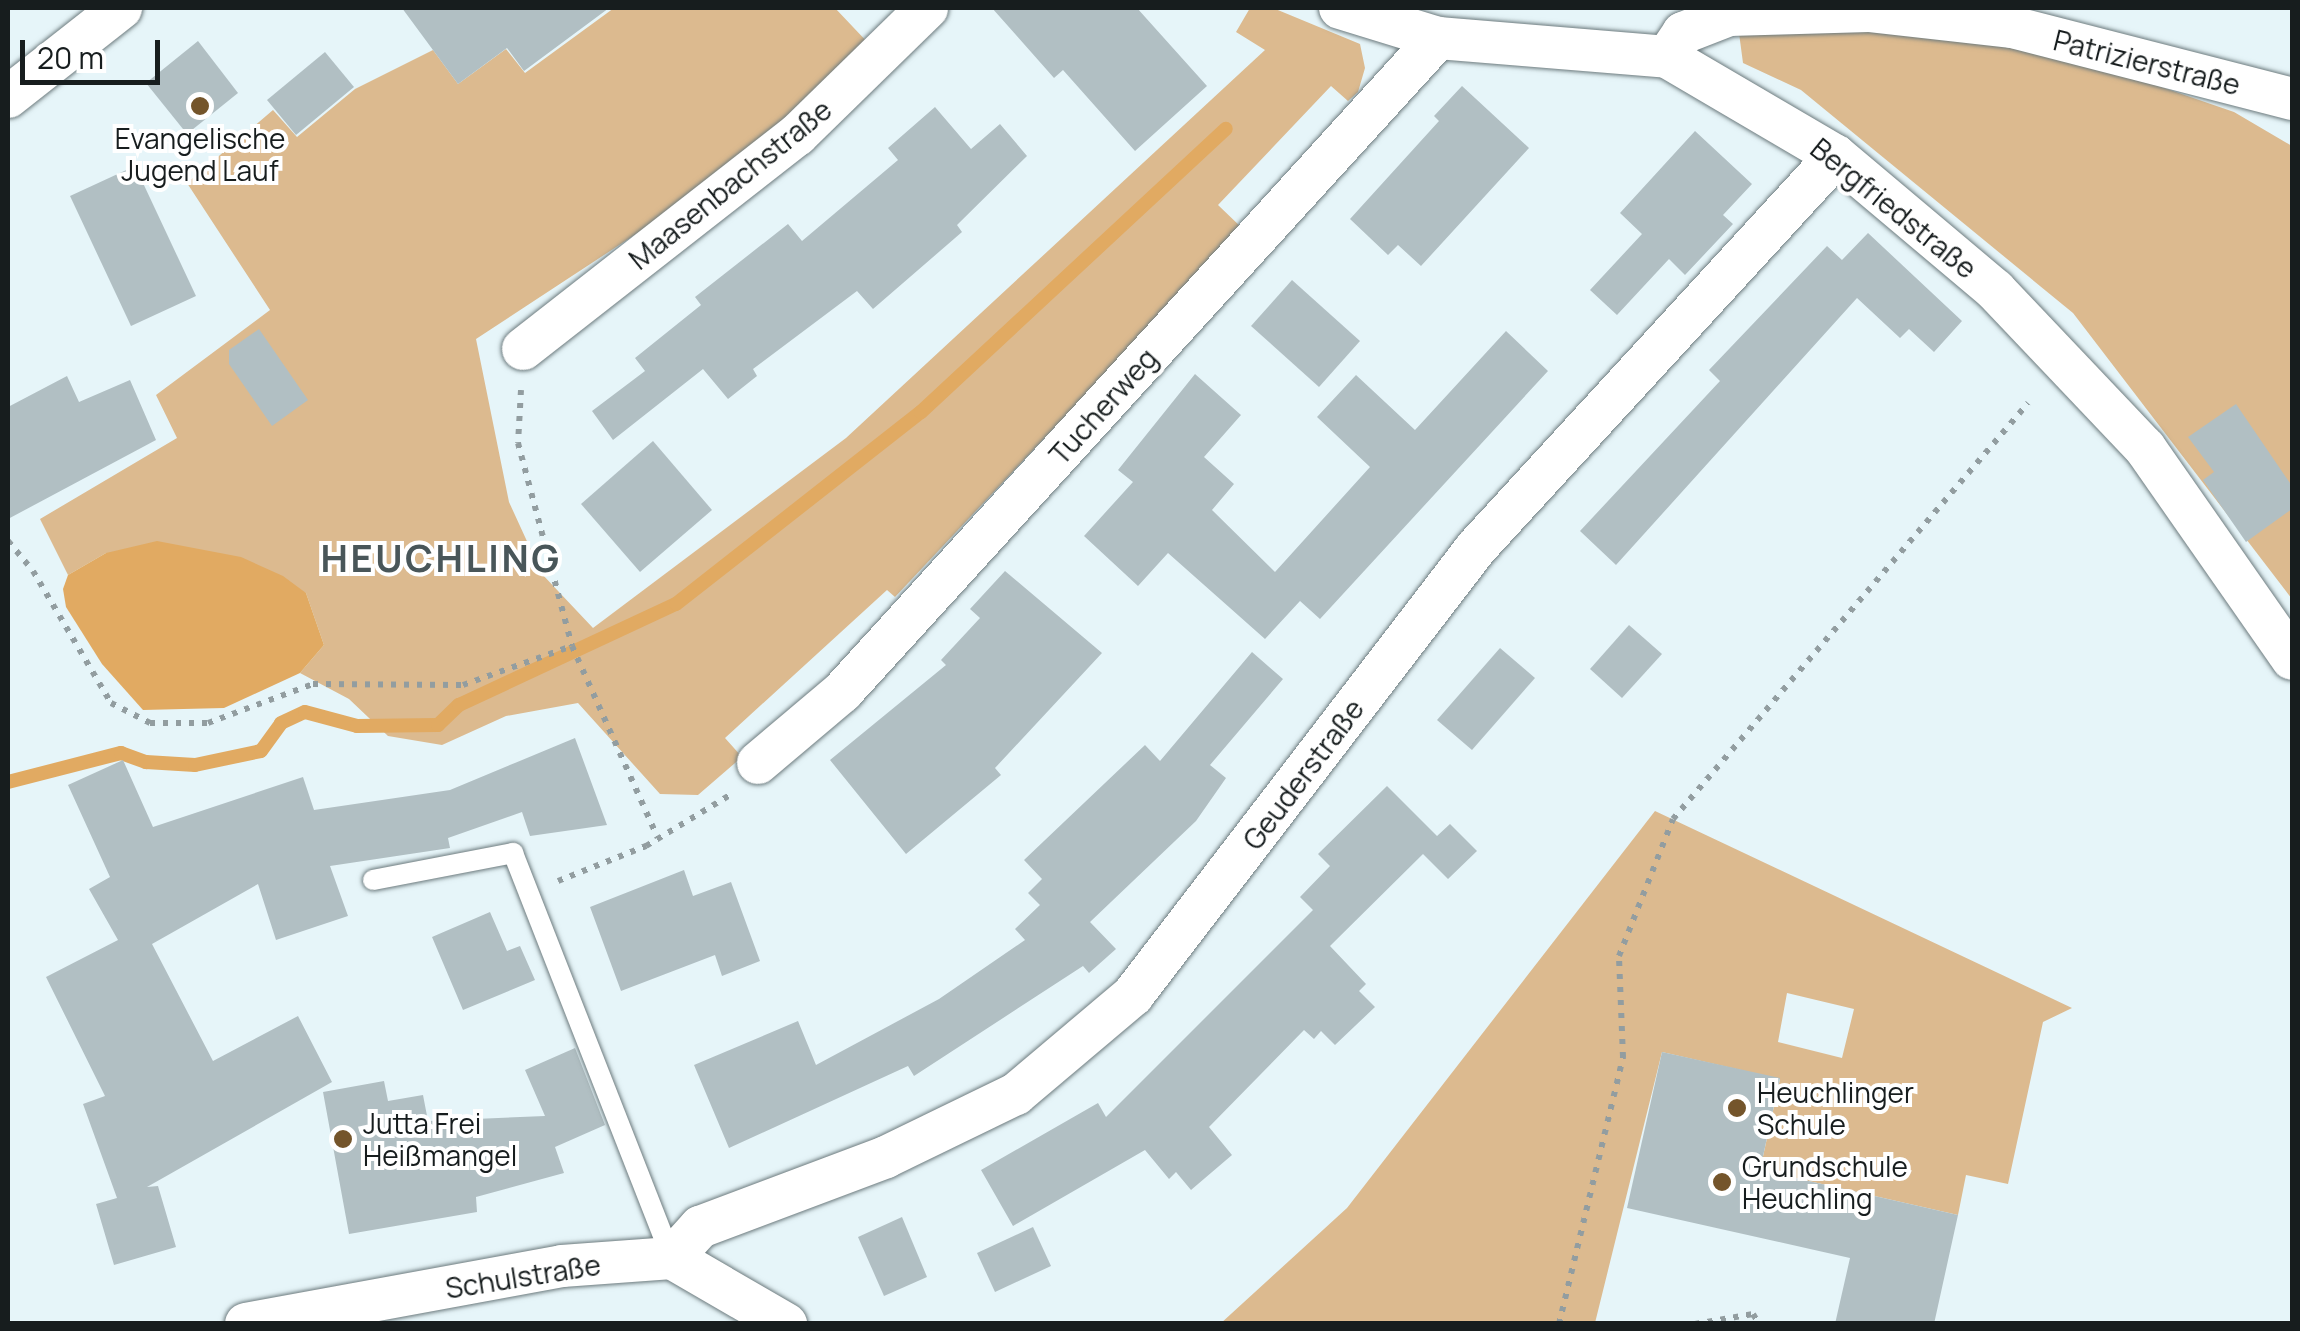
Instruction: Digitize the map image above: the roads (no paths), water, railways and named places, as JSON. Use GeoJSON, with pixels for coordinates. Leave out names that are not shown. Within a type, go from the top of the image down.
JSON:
{"type":"FeatureCollection","features":[{"type":"Feature","properties":{"kind":"street"},"geometry":{"type":"LineString","coordinates":[[8,97],[121,8]]}},
{"type":"Feature","properties":{"kind":"street","name":"Maasenbachstraße"},"geometry":{"type":"LineString","coordinates":[[523,349],[797,136],[928,8]]}},
{"type":"Feature","properties":{"kind":"street","name":"Bergfriedstraße"},"geometry":{"type":"LineString","coordinates":[[1340,8],[1438,38],[1667,57],[1836,156],[1995,290],[2145,448],[2292,659]]}},
{"type":"Feature","properties":{"kind":"street","name":"Patrizierstraße"},"geometry":{"type":"LineString","coordinates":[[1667,57],[1683,32],[1730,15],[1823,9],[2012,27],[2292,99]]}},
{"type":"Feature","properties":{"kind":"street","name":"Tucherweg"},"geometry":{"type":"LineString","coordinates":[[758,763],[842,692],[1438,38]]}},
{"type":"Feature","properties":{"kind":"street","name":"Geuderstraße"},"geometry":{"type":"LineString","coordinates":[[672,1258],[700,1227],[886,1157],[1016,1094],[1133,995],[1476,548],[1836,156]]}},
{"type":"Feature","properties":{"kind":"street"},"geometry":{"type":"LineString","coordinates":[[672,1258],[738,1311],[786,1324]]}},
{"type":"Feature","properties":{"kind":"street","name":"Schulstraße"},"geometry":{"type":"LineString","coordinates":[[246,1324],[562,1266],[672,1258]]}},
{"type":"Feature","properties":{"kind":"lane"},"geometry":{"type":"LineString","coordinates":[[373,880],[513,853],[672,1258]]}},
{"type":"Feature","properties":{"kind":"waterway"},"geometry":{"type":"LineString","coordinates":[[8,782],[121,753],[146,762],[195,765],[261,751],[281,723],[305,712],[357,726],[438,725],[459,705],[676,604],[921,412],[1226,129]]}},
{"type":"Feature","properties":{"kind":"place","name":"Evangelische Jugend Lauf"},"geometry":{"type":"Point","coordinates":[200,106]}},
{"type":"Feature","properties":{"kind":"place","name":"Heuchlinger Schule"},"geometry":{"type":"Point","coordinates":[1737,1108]}},
{"type":"Feature","properties":{"kind":"place","name":"Jutta Frei Heißmangel"},"geometry":{"type":"Point","coordinates":[343,1139]}},
{"type":"Feature","properties":{"kind":"place","name":"Grundschule Heuchling"},"geometry":{"type":"Point","coordinates":[1722,1182]}},
{"type":"Feature","properties":{"kind":"district","name":"HEUCHLING"},"geometry":{"type":"Point","coordinates":[441,558]}}]}
